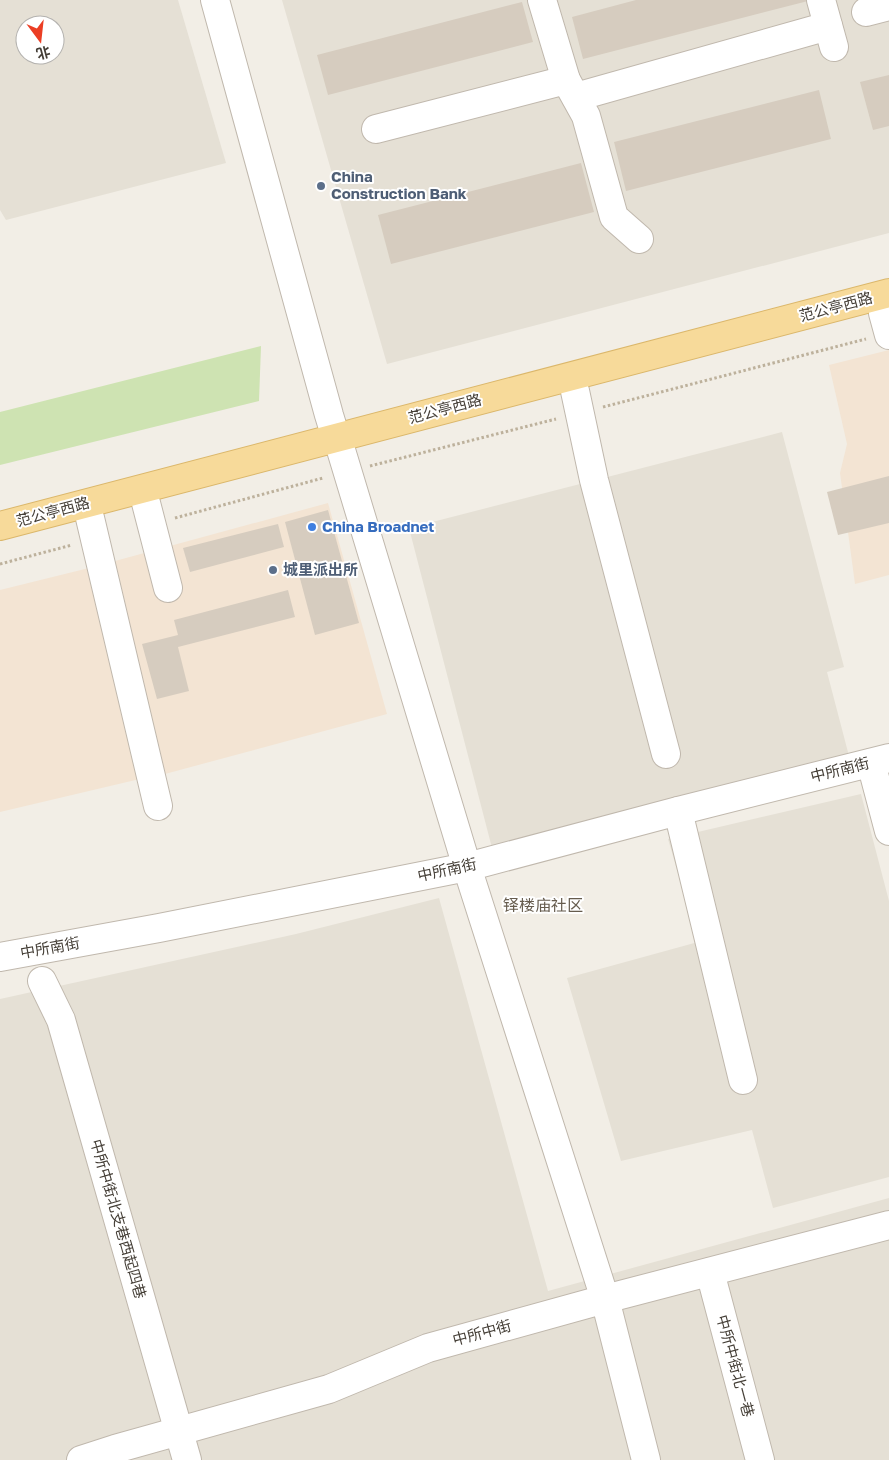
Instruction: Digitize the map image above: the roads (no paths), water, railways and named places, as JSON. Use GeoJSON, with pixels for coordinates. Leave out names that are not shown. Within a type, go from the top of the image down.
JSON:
{"type":"FeatureCollection","features":[{"type":"Feature","properties":{"kind":"main road","name":"范公亭西路"},"geometry":{"type":"LineString","coordinates":[[0,542],[342,453],[888,317]]}},
{"type":"Feature","properties":{"kind":"main road","name":"范公亭西路"},"geometry":{"type":"LineString","coordinates":[[0,526],[577,402],[888,317]]}},
{"type":"Feature","properties":{"kind":"street"},"geometry":{"type":"LineString","coordinates":[[215,0],[342,453],[468,867],[605,1299],[646,1460]]}},
{"type":"Feature","properties":{"kind":"street"},"geometry":{"type":"LineString","coordinates":[[542,0],[571,88],[586,116],[614,217],[639,239]]}},
{"type":"Feature","properties":{"kind":"street"},"geometry":{"type":"LineString","coordinates":[[376,129],[831,36],[821,0]]}},
{"type":"Feature","properties":{"kind":"street"},"geometry":{"type":"LineString","coordinates":[[577,402],[594,480],[666,754]]}},
{"type":"Feature","properties":{"kind":"street"},"geometry":{"type":"LineString","coordinates":[[146,503],[168,588]]}},
{"type":"Feature","properties":{"kind":"street"},"geometry":{"type":"LineString","coordinates":[[90,518],[158,806]]}},
{"type":"Feature","properties":{"kind":"street"},"geometry":{"type":"LineString","coordinates":[[880,760],[889,831]]}},
{"type":"Feature","properties":{"kind":"street","name":"中所南街"},"geometry":{"type":"LineString","coordinates":[[0,957],[159,928],[468,867],[880,760]]}},
{"type":"Feature","properties":{"kind":"street"},"geometry":{"type":"LineString","coordinates":[[678,811],[743,1080]]}},
{"type":"Feature","properties":{"kind":"street","name":"中所中街北支巷西起四巷"},"geometry":{"type":"LineString","coordinates":[[42,981],[61,1020],[187,1460]]}},
{"type":"Feature","properties":{"kind":"street","name":"中所中街"},"geometry":{"type":"LineString","coordinates":[[81,1460],[329,1389],[428,1348],[605,1299],[889,1225]]}},
{"type":"Feature","properties":{"kind":"street","name":"中所中街北一巷"},"geometry":{"type":"LineString","coordinates":[[710,1272],[760,1460]]}},
{"type":"Feature","properties":{"kind":"place","name":"China Construction Bank"},"geometry":{"type":"Point","coordinates":[321,186]}},
{"type":"Feature","properties":{"kind":"place","name":"China Broadnet"},"geometry":{"type":"Point","coordinates":[312,527]}},
{"type":"Feature","properties":{"kind":"place","name":"城里派出所"},"geometry":{"type":"Point","coordinates":[273,570]}},
{"type":"Feature","properties":{"kind":"district","name":"铎楼庙社区"},"geometry":{"type":"Point","coordinates":[543,905]}}]}
